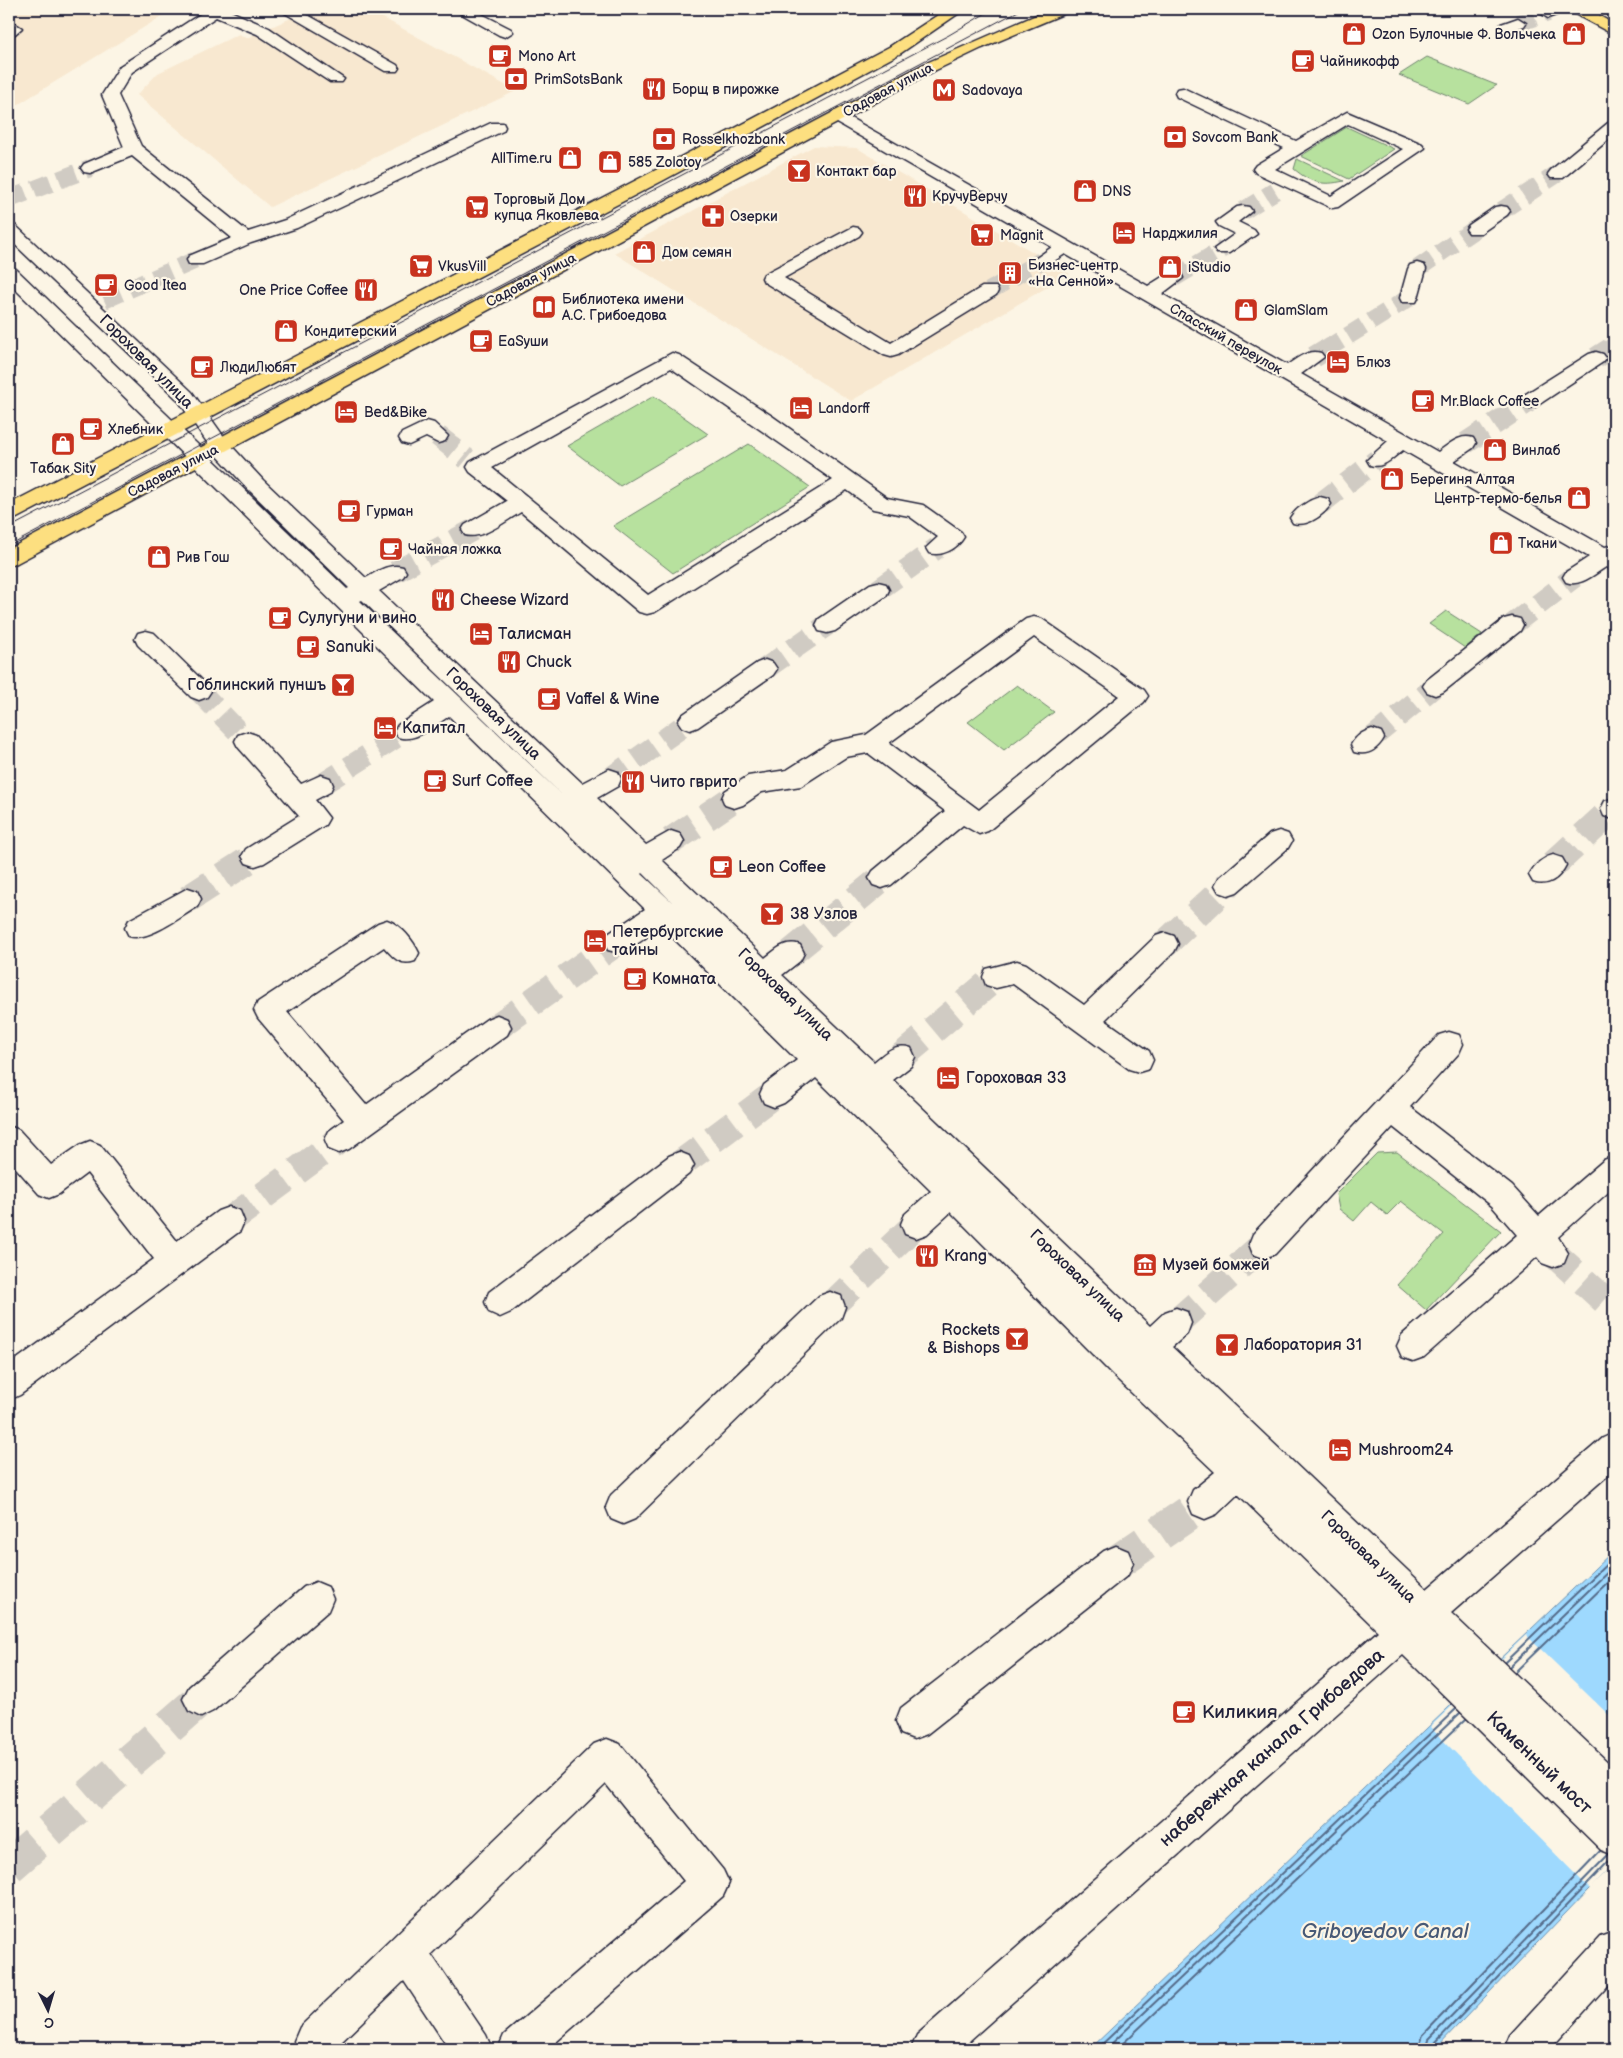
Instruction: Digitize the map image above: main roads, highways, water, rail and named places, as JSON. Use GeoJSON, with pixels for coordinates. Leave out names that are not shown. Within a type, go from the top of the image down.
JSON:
{"type":"FeatureCollection","features":[{"type":"Feature","properties":{"kind":"main road","name":"Садовая улица"},"geometry":{"type":"LineString","coordinates":[[9,513],[658,176],[895,50],[957,9]]}},
{"type":"Feature","properties":{"kind":"main road","name":"Садовая улица"},"geometry":{"type":"LineString","coordinates":[[9,558],[838,116],[976,45],[1060,10]]}},
{"type":"Feature","properties":{"kind":"main road"},"geometry":{"type":"LineString","coordinates":[[1581,12],[1614,30]]}},
{"type":"Feature","properties":{"kind":"water","name":"Griboyedov Canal"},"geometry":{"type":"Polygon","coordinates":[[[1614,1550],[1614,1863],[1435,2049],[1090,2049],[1614,1550]]]}},
{"type":"Feature","properties":{"kind":"tunnel"},"geometry":{"type":"LineString","coordinates":[[1518,23],[1548,13]]}},
{"type":"Feature","properties":{"kind":"tunnel"},"geometry":{"type":"LineString","coordinates":[[9,199],[90,168]]}},
{"type":"Feature","properties":{"kind":"tunnel"},"geometry":{"type":"LineString","coordinates":[[1501,211],[1557,174]]}},
{"type":"Feature","properties":{"kind":"tunnel"},"geometry":{"type":"LineString","coordinates":[[1243,211],[1275,191]]}},
{"type":"Feature","properties":{"kind":"tunnel"},"geometry":{"type":"LineString","coordinates":[[1417,269],[1475,229]]}},
{"type":"Feature","properties":{"kind":"tunnel"},"geometry":{"type":"LineString","coordinates":[[1174,278],[1223,249]]}},
{"type":"Feature","properties":{"kind":"tunnel"},"geometry":{"type":"LineString","coordinates":[[104,300],[196,260]]}},
{"type":"Feature","properties":{"kind":"tunnel"},"geometry":{"type":"LineString","coordinates":[[989,291],[1041,261]]}},
{"type":"Feature","properties":{"kind":"tunnel"},"geometry":{"type":"LineString","coordinates":[[1325,350],[1409,298]]}},
{"type":"Feature","properties":{"kind":"tunnel"},"geometry":{"type":"LineString","coordinates":[[1608,350],[1614,346]]}},
{"type":"Feature","properties":{"kind":"tunnel"},"geometry":{"type":"LineString","coordinates":[[1314,357],[1327,349]]}},
{"type":"Feature","properties":{"kind":"tunnel"},"geometry":{"type":"LineString","coordinates":[[1596,358],[1610,349]]}},
{"type":"Feature","properties":{"kind":"tunnel"},"geometry":{"type":"LineString","coordinates":[[1466,443],[1528,402]]}},
{"type":"Feature","properties":{"kind":"tunnel"},"geometry":{"type":"LineString","coordinates":[[438,436],[467,459]]}},
{"type":"Feature","properties":{"kind":"tunnel"},"geometry":{"type":"LineString","coordinates":[[1320,504],[1377,460]]}},
{"type":"Feature","properties":{"kind":"tunnel"},"geometry":{"type":"LineString","coordinates":[[395,572],[473,530]]}},
{"type":"Feature","properties":{"kind":"tunnel"},"geometry":{"type":"LineString","coordinates":[[878,590],[937,548]]}},
{"type":"Feature","properties":{"kind":"tunnel"},"geometry":{"type":"LineString","coordinates":[[1512,625],[1574,577]]}},
{"type":"Feature","properties":{"kind":"tunnel"},"geometry":{"type":"LineString","coordinates":[[765,669],[827,625]]}},
{"type":"Feature","properties":{"kind":"tunnel"},"geometry":{"type":"LineString","coordinates":[[1372,738],[1435,686]]}},
{"type":"Feature","properties":{"kind":"tunnel"},"geometry":{"type":"LineString","coordinates":[[199,691],[247,741]]}},
{"type":"Feature","properties":{"kind":"tunnel"},"geometry":{"type":"LineString","coordinates":[[609,779],[690,721]]}},
{"type":"Feature","properties":{"kind":"tunnel"},"geometry":{"type":"LineString","coordinates":[[321,785],[406,731]]}},
{"type":"Feature","properties":{"kind":"tunnel"},"geometry":{"type":"LineString","coordinates":[[671,841],[734,798]]}},
{"type":"Feature","properties":{"kind":"tunnel"},"geometry":{"type":"LineString","coordinates":[[1553,865],[1613,809]]}},
{"type":"Feature","properties":{"kind":"tunnel"},"geometry":{"type":"LineString","coordinates":[[188,899],[255,856]]}},
{"type":"Feature","properties":{"kind":"tunnel"},"geometry":{"type":"LineString","coordinates":[[791,953],[882,878]]}},
{"type":"Feature","properties":{"kind":"tunnel"},"geometry":{"type":"LineString","coordinates":[[1165,944],[1228,885]]}},
{"type":"Feature","properties":{"kind":"tunnel"},"geometry":{"type":"LineString","coordinates":[[497,1027],[617,942]]}},
{"type":"Feature","properties":{"kind":"tunnel"},"geometry":{"type":"LineString","coordinates":[[901,1057],[996,977]]}},
{"type":"Feature","properties":{"kind":"tunnel"},"geometry":{"type":"LineString","coordinates":[[679,1165],[774,1094]]}},
{"type":"Feature","properties":{"kind":"tunnel"},"geometry":{"type":"LineString","coordinates":[[229,1221],[339,1140]]}},
{"type":"Feature","properties":{"kind":"tunnel"},"geometry":{"type":"LineString","coordinates":[[830,1307],[916,1224]]}},
{"type":"Feature","properties":{"kind":"tunnel"},"geometry":{"type":"LineString","coordinates":[[1176,1323],[1264,1244]]}},
{"type":"Feature","properties":{"kind":"tunnel"},"geometry":{"type":"LineString","coordinates":[[1553,1253],[1614,1309]]}},
{"type":"Feature","properties":{"kind":"tunnel"},"geometry":{"type":"LineString","coordinates":[[1116,1563],[1205,1502]]}},
{"type":"Feature","properties":{"kind":"tunnel"},"geometry":{"type":"LineString","coordinates":[[9,1866],[201,1699]]}},
{"type":"Feature","properties":{"kind":"tram line"},"geometry":{"type":"LineString","coordinates":[[9,528],[949,35],[993,9]]}},
{"type":"Feature","properties":{"kind":"tram line"},"geometry":{"type":"LineString","coordinates":[[9,546],[1022,9]]}},
{"type":"Feature","properties":{"kind":"place","name":"Ozon"},"geometry":{"type":"Point","coordinates":[1354,34]}},
{"type":"Feature","properties":{"kind":"place","name":"Булочные Ф. Вольчека"},"geometry":{"type":"Point","coordinates":[1574,34]}},
{"type":"Feature","properties":{"kind":"place","name":"Mono Art"},"geometry":{"type":"Point","coordinates":[500,56]}},
{"type":"Feature","properties":{"kind":"place","name":"Чайникофф"},"geometry":{"type":"Point","coordinates":[1303,61]}},
{"type":"Feature","properties":{"kind":"place","name":"PrimSotsBank"},"geometry":{"type":"Point","coordinates":[516,79]}},
{"type":"Feature","properties":{"kind":"place","name":"Борщ в пирожке"},"geometry":{"type":"Point","coordinates":[654,89]}},
{"type":"Feature","properties":{"kind":"place","name":"Sadovaya"},"geometry":{"type":"Point","coordinates":[944,90]}},
{"type":"Feature","properties":{"kind":"place","name":"Sovcom Bank"},"geometry":{"type":"Point","coordinates":[1175,137]}},
{"type":"Feature","properties":{"kind":"place","name":"Rosselkhozbank"},"geometry":{"type":"Point","coordinates":[664,139]}},
{"type":"Feature","properties":{"kind":"place","name":"AllTime.ru"},"geometry":{"type":"Point","coordinates":[570,158]}},
{"type":"Feature","properties":{"kind":"place","name":"585 Zolotoy"},"geometry":{"type":"Point","coordinates":[610,162]}},
{"type":"Feature","properties":{"kind":"place","name":"Контакт бар"},"geometry":{"type":"Point","coordinates":[799,171]}},
{"type":"Feature","properties":{"kind":"place","name":"DNS"},"geometry":{"type":"Point","coordinates":[1085,191]}},
{"type":"Feature","properties":{"kind":"place","name":"КручуВерчу"},"geometry":{"type":"Point","coordinates":[915,196]}},
{"type":"Feature","properties":{"kind":"place","name":"Торговый Дом купца Яковлева"},"geometry":{"type":"Point","coordinates":[477,207]}},
{"type":"Feature","properties":{"kind":"place","name":"Озерки"},"geometry":{"type":"Point","coordinates":[713,216]}},
{"type":"Feature","properties":{"kind":"place","name":"Нарджилия"},"geometry":{"type":"Point","coordinates":[1124,233]}},
{"type":"Feature","properties":{"kind":"place","name":"Magnit"},"geometry":{"type":"Point","coordinates":[982,235]}},
{"type":"Feature","properties":{"kind":"place","name":"Дом семян"},"geometry":{"type":"Point","coordinates":[644,252]}},
{"type":"Feature","properties":{"kind":"place","name":"VkusVill"},"geometry":{"type":"Point","coordinates":[421,266]}},
{"type":"Feature","properties":{"kind":"place","name":"iStudio"},"geometry":{"type":"Point","coordinates":[1170,267]}},
{"type":"Feature","properties":{"kind":"place","name":"Бизнес-центр «На Сенной»"},"geometry":{"type":"Point","coordinates":[1010,273]}},
{"type":"Feature","properties":{"kind":"place","name":"Good Itea"},"geometry":{"type":"Point","coordinates":[106,285]}},
{"type":"Feature","properties":{"kind":"place","name":"One Price Coffee"},"geometry":{"type":"Point","coordinates":[366,290]}},
{"type":"Feature","properties":{"kind":"place","name":"Библиотека имени А.С. Грибоедова"},"geometry":{"type":"Point","coordinates":[544,307]}},
{"type":"Feature","properties":{"kind":"place","name":"GlamSlam"},"geometry":{"type":"Point","coordinates":[1246,310]}},
{"type":"Feature","properties":{"kind":"place","name":"Кондитерский"},"geometry":{"type":"Point","coordinates":[286,331]}},
{"type":"Feature","properties":{"kind":"place","name":"EaSуши"},"geometry":{"type":"Point","coordinates":[481,341]}},
{"type":"Feature","properties":{"kind":"place","name":"Блюз"},"geometry":{"type":"Point","coordinates":[1338,362]}},
{"type":"Feature","properties":{"kind":"place","name":"ЛюдиЛюбят"},"geometry":{"type":"Point","coordinates":[202,367]}},
{"type":"Feature","properties":{"kind":"place","name":"Mr.Black Coffee"},"geometry":{"type":"Point","coordinates":[1423,401]}},
{"type":"Feature","properties":{"kind":"place","name":"Landorff"},"geometry":{"type":"Point","coordinates":[801,408]}},
{"type":"Feature","properties":{"kind":"place","name":"Bed&Bike"},"geometry":{"type":"Point","coordinates":[346,412]}},
{"type":"Feature","properties":{"kind":"place","name":"Хлебник"},"geometry":{"type":"Point","coordinates":[91,429]}},
{"type":"Feature","properties":{"kind":"place","name":"Табак Sity"},"geometry":{"type":"Point","coordinates":[63,444]}},
{"type":"Feature","properties":{"kind":"place","name":"Винлаб"},"geometry":{"type":"Point","coordinates":[1495,450]}},
{"type":"Feature","properties":{"kind":"place","name":"Берегиня Алтая"},"geometry":{"type":"Point","coordinates":[1392,479]}},
{"type":"Feature","properties":{"kind":"place","name":"Центр-термо-белья"},"geometry":{"type":"Point","coordinates":[1579,498]}},
{"type":"Feature","properties":{"kind":"place","name":"Гурман"},"geometry":{"type":"Point","coordinates":[349,511]}},
{"type":"Feature","properties":{"kind":"place","name":"Ткани"},"geometry":{"type":"Point","coordinates":[1501,543]}},
{"type":"Feature","properties":{"kind":"place","name":"Чайная ложка"},"geometry":{"type":"Point","coordinates":[391,549]}},
{"type":"Feature","properties":{"kind":"place","name":"Рив Гош"},"geometry":{"type":"Point","coordinates":[159,557]}},
{"type":"Feature","properties":{"kind":"place","name":"Cheese Wizard"},"geometry":{"type":"Point","coordinates":[443,600]}},
{"type":"Feature","properties":{"kind":"place","name":"Сулугуни и вино"},"geometry":{"type":"Point","coordinates":[280,618]}},
{"type":"Feature","properties":{"kind":"place","name":"Талисман"},"geometry":{"type":"Point","coordinates":[481,634]}},
{"type":"Feature","properties":{"kind":"place","name":"Sanuki"},"geometry":{"type":"Point","coordinates":[308,647]}},
{"type":"Feature","properties":{"kind":"place","name":"Chuck"},"geometry":{"type":"Point","coordinates":[509,662]}},
{"type":"Feature","properties":{"kind":"place","name":"Гоблинский пуншъ"},"geometry":{"type":"Point","coordinates":[343,685]}},
{"type":"Feature","properties":{"kind":"place","name":"Vaffel & Wine"},"geometry":{"type":"Point","coordinates":[549,699]}},
{"type":"Feature","properties":{"kind":"place","name":"Капитал"},"geometry":{"type":"Point","coordinates":[385,728]}},
{"type":"Feature","properties":{"kind":"place","name":"Surf Coffee"},"geometry":{"type":"Point","coordinates":[435,781]}},
{"type":"Feature","properties":{"kind":"place","name":"Чито гврито"},"geometry":{"type":"Point","coordinates":[633,782]}},
{"type":"Feature","properties":{"kind":"place","name":"Leon Coffee"},"geometry":{"type":"Point","coordinates":[721,867]}},
{"type":"Feature","properties":{"kind":"place","name":"38 Узлов"},"geometry":{"type":"Point","coordinates":[772,914]}},
{"type":"Feature","properties":{"kind":"place","name":"Петербургские тайны"},"geometry":{"type":"Point","coordinates":[595,941]}},
{"type":"Feature","properties":{"kind":"place","name":"Комната"},"geometry":{"type":"Point","coordinates":[635,979]}},
{"type":"Feature","properties":{"kind":"place","name":"Гороховая 33"},"geometry":{"type":"Point","coordinates":[948,1078]}},
{"type":"Feature","properties":{"kind":"place","name":"Krang"},"geometry":{"type":"Point","coordinates":[927,1256]}},
{"type":"Feature","properties":{"kind":"place","name":"Музей бомжей"},"geometry":{"type":"Point","coordinates":[1145,1265]}},
{"type":"Feature","properties":{"kind":"place","name":"Rockets & Bishops"},"geometry":{"type":"Point","coordinates":[1017,1339]}},
{"type":"Feature","properties":{"kind":"place","name":"Лаборатория 31"},"geometry":{"type":"Point","coordinates":[1227,1345]}},
{"type":"Feature","properties":{"kind":"place","name":"Mushroom24"},"geometry":{"type":"Point","coordinates":[1340,1450]}},
{"type":"Feature","properties":{"kind":"place","name":"Киликия"},"geometry":{"type":"Point","coordinates":[1184,1712]}}]}
